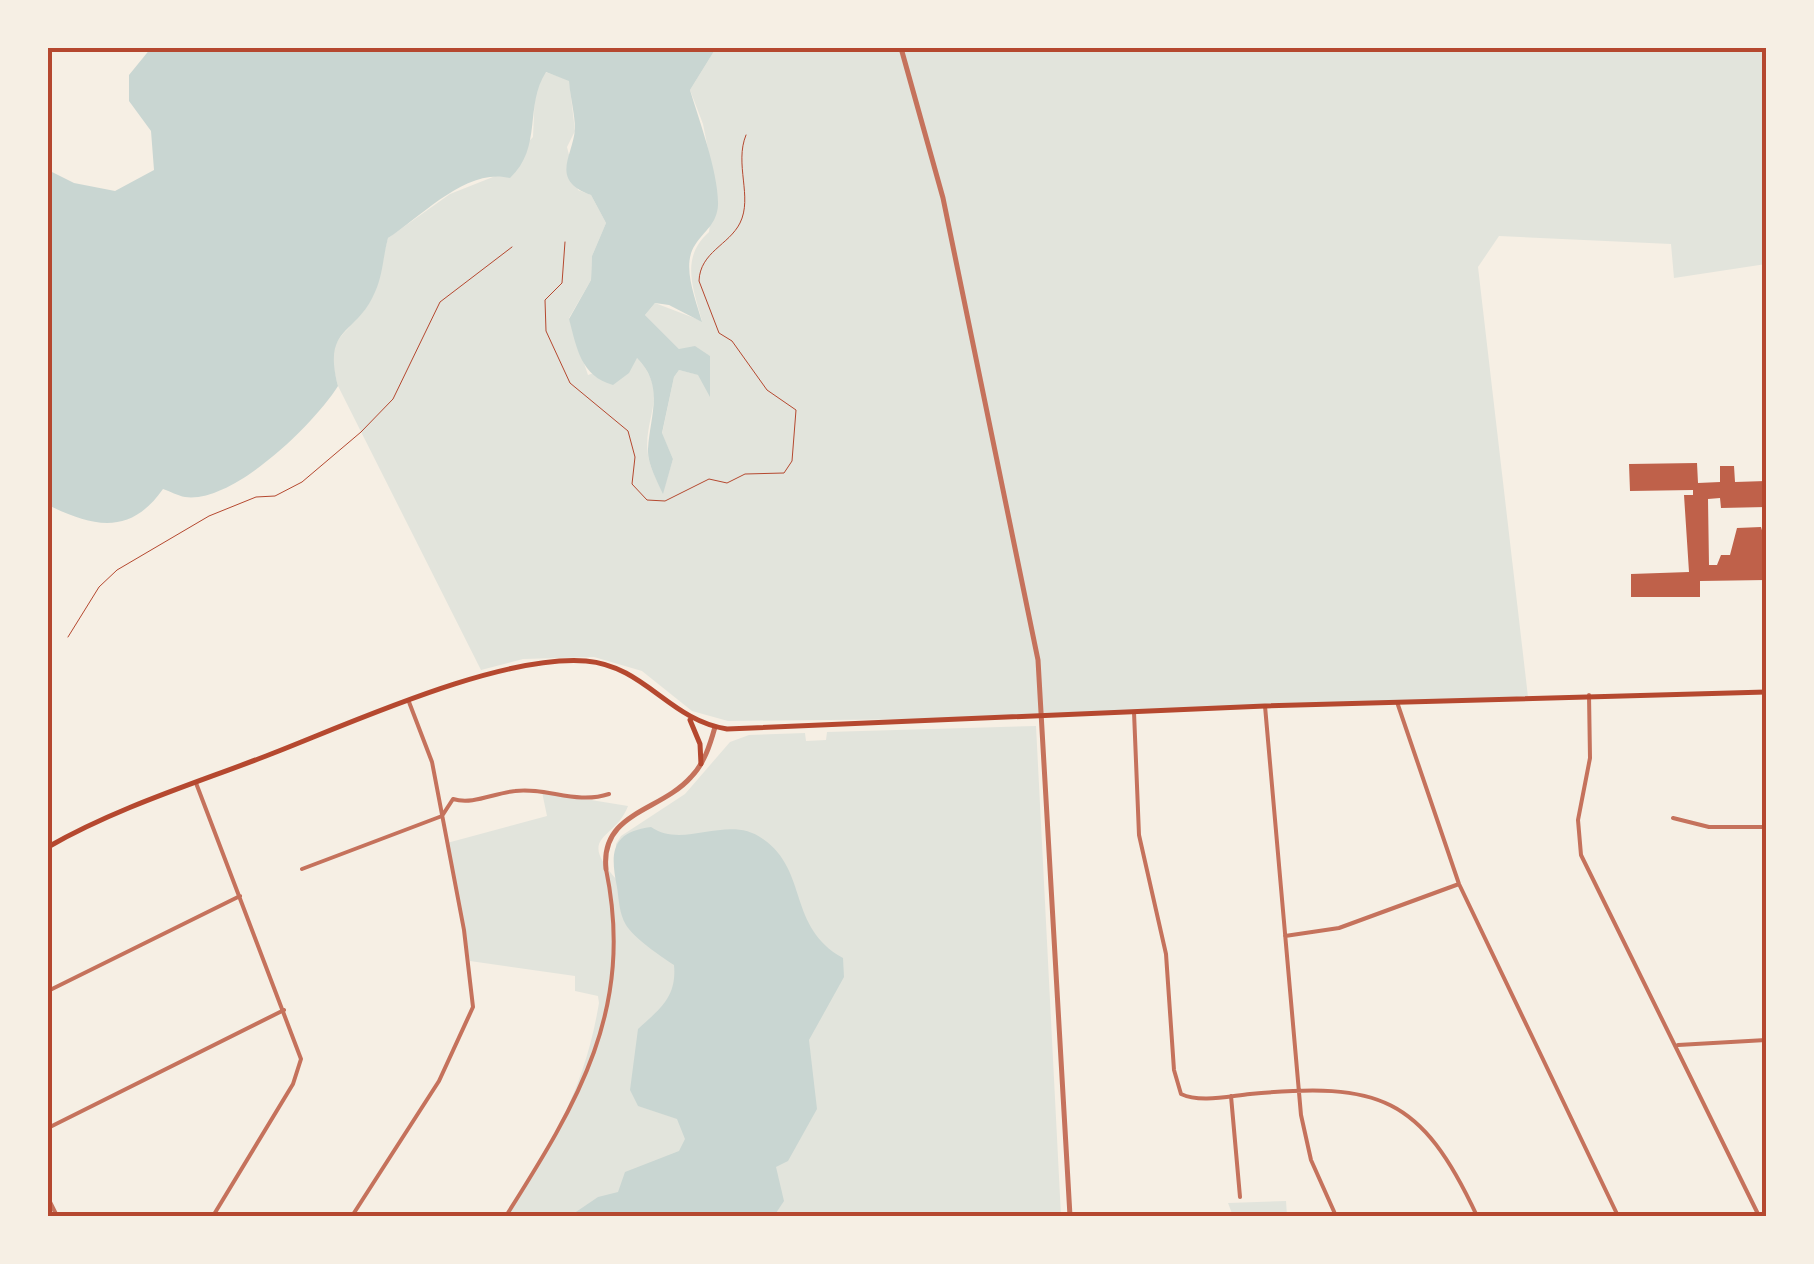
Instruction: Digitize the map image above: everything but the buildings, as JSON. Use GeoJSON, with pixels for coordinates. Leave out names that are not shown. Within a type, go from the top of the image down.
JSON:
{"type":"FeatureCollection","features":[{"type":"Feature","properties":{"kind":"main road"},"geometry":{"type":"LineString","coordinates":[[48,846],[196,783],[409,702],[523,665],[586,661],[638,678],[690,720],[715,727],[758,729],[1265,706],[1766,692]]}},
{"type":"Feature","properties":{"kind":"main road"},"geometry":{"type":"LineString","coordinates":[[690,720],[700,744],[701,764]]}},
{"type":"Feature","properties":{"kind":"street"},"geometry":{"type":"LineString","coordinates":[[904,48],[932,149],[1035,638],[1044,715],[1070,1216]]}},
{"type":"Feature","properties":{"kind":"street"},"geometry":{"type":"LineString","coordinates":[[1590,695],[1590,758],[1578,844],[1760,1216]]}},
{"type":"Feature","properties":{"kind":"street"},"geometry":{"type":"LineString","coordinates":[[352,1216],[439,1081],[472,1014],[473,986],[432,762],[409,702]]}},
{"type":"Feature","properties":{"kind":"street"},"geometry":{"type":"LineString","coordinates":[[1397,702],[1459,884],[1618,1216]]}},
{"type":"Feature","properties":{"kind":"street"},"geometry":{"type":"LineString","coordinates":[[1265,706],[1298,1090],[1311,1160],[1336,1216]]}},
{"type":"Feature","properties":{"kind":"street"},"geometry":{"type":"LineString","coordinates":[[1134,712],[1138,827],[1166,954],[1175,1079],[1184,1096],[1298,1090],[1362,1094],[1416,1121],[1445,1153],[1478,1216]]}},
{"type":"Feature","properties":{"kind":"street"},"geometry":{"type":"LineString","coordinates":[[506,1216],[591,1068],[616,954],[615,915],[604,846],[614,828],[671,795],[701,764],[715,727]]}},
{"type":"Feature","properties":{"kind":"street"},"geometry":{"type":"LineString","coordinates":[[196,783],[301,1054],[298,1074],[213,1216]]}},
{"type":"Feature","properties":{"kind":"street"},"geometry":{"type":"LineString","coordinates":[[302,869],[442,816],[453,799],[465,802],[511,791],[587,799],[608,794]]}},
{"type":"Feature","properties":{"kind":"street"},"geometry":{"type":"LineString","coordinates":[[1673,818],[1709,827],[1766,827]]}},
{"type":"Feature","properties":{"kind":"street"},"geometry":{"type":"LineString","coordinates":[[1285,936],[1358,922],[1459,884]]}},
{"type":"Feature","properties":{"kind":"street"},"geometry":{"type":"LineString","coordinates":[[48,991],[240,896]]}},
{"type":"Feature","properties":{"kind":"street"},"geometry":{"type":"LineString","coordinates":[[48,1128],[284,1010]]}},
{"type":"Feature","properties":{"kind":"street"},"geometry":{"type":"LineString","coordinates":[[1678,1045],[1766,1040]]}},
{"type":"Feature","properties":{"kind":"street"},"geometry":{"type":"LineString","coordinates":[[1230,1096],[1240,1197]]}},
{"type":"Feature","properties":{"kind":"street"},"geometry":{"type":"LineString","coordinates":[[48,1198],[57,1216]]}},
{"type":"Feature","properties":{"kind":"path"},"geometry":{"type":"LineString","coordinates":[[565,242],[562,283],[544,300],[546,331],[570,382],[628,431],[635,457],[632,484],[646,500],[665,502],[709,479],[727,483],[745,474],[784,473],[792,461],[796,410],[767,390],[732,341],[719,333],[699,281],[718,243],[739,226],[743,214],[740,166],[746,136]]}},
{"type":"Feature","properties":{"kind":"path"},"geometry":{"type":"LineString","coordinates":[[68,637],[99,587],[117,570],[208,516],[256,498],[275,496],[302,482],[360,432],[393,399],[440,302],[512,247]]}},
{"type":"Feature","properties":{"kind":"shaded area"},"geometry":{"type":"Polygon","coordinates":[[[151,48],[716,48],[690,90],[708,147],[718,205],[689,263],[702,322],[669,305],[655,303],[645,315],[679,349],[695,346],[710,356],[710,397],[698,375],[679,370],[674,377],[662,433],[673,459],[663,494],[648,454],[654,401],[646,369],[637,358],[629,373],[613,385],[602,381],[587,368],[575,341],[569,319],[591,280],[592,256],[606,223],[591,195],[578,189],[567,175],[575,129],[569,81],[546,72],[539,85],[530,140],[520,166],[510,178],[494,177],[461,186],[388,238],[375,292],[343,333],[334,352],[338,386],[311,420],[271,458],[226,488],[204,496],[185,497],[163,489],[150,504],[124,521],[95,522],[48,505],[48,170],[74,183],[115,191],[154,170],[151,131],[129,101],[129,75],[151,48]]]}},
{"type":"Feature","properties":{"kind":"shaded area"},"geometry":{"type":"Polygon","coordinates":[[[716,48],[1766,48],[1766,264],[1674,278],[1671,244],[1499,236],[1478,267],[1528,697],[918,719],[728,721],[692,711],[642,671],[594,657],[523,659],[481,670],[338,386],[333,360],[336,344],[373,295],[388,238],[450,194],[498,175],[533,137],[535,90],[545,72],[569,80],[575,131],[567,147],[578,190],[591,195],[606,223],[592,256],[591,280],[569,318],[588,375],[637,358],[647,371],[654,395],[648,455],[663,492],[673,459],[662,434],[674,377],[679,370],[699,375],[710,395],[710,356],[679,349],[645,315],[655,303],[702,321],[692,263],[694,252],[709,232],[715,184],[703,124],[690,90],[716,48]]]}},
{"type":"Feature","properties":{"kind":"shaded area"},"geometry":{"type":"Polygon","coordinates":[[[1036,726],[1061,1216],[505,1216],[575,1090],[593,1035],[598,996],[575,991],[575,976],[470,961],[447,843],[547,816],[542,792],[628,806],[599,845],[604,864],[616,879],[616,844],[621,836],[685,794],[730,742],[749,735],[805,733],[806,741],[826,740],[827,732],[1036,726]]]}},
{"type":"Feature","properties":{"kind":"shaded area"},"geometry":{"type":"Polygon","coordinates":[[[651,827],[678,835],[735,829],[763,839],[787,867],[813,931],[843,958],[844,977],[809,1040],[817,1109],[788,1161],[776,1167],[784,1201],[774,1216],[570,1216],[598,1197],[618,1192],[625,1172],[679,1151],[685,1139],[677,1119],[638,1106],[630,1090],[638,1029],[665,1002],[674,976],[674,965],[630,930],[620,906],[614,864],[616,846],[628,834],[651,827]]]}},
{"type":"Feature","properties":{"kind":"shaded area"},"geometry":{"type":"Polygon","coordinates":[[[1286,1201],[1287,1216],[1233,1216],[1228,1203],[1286,1201]]]}}]}
